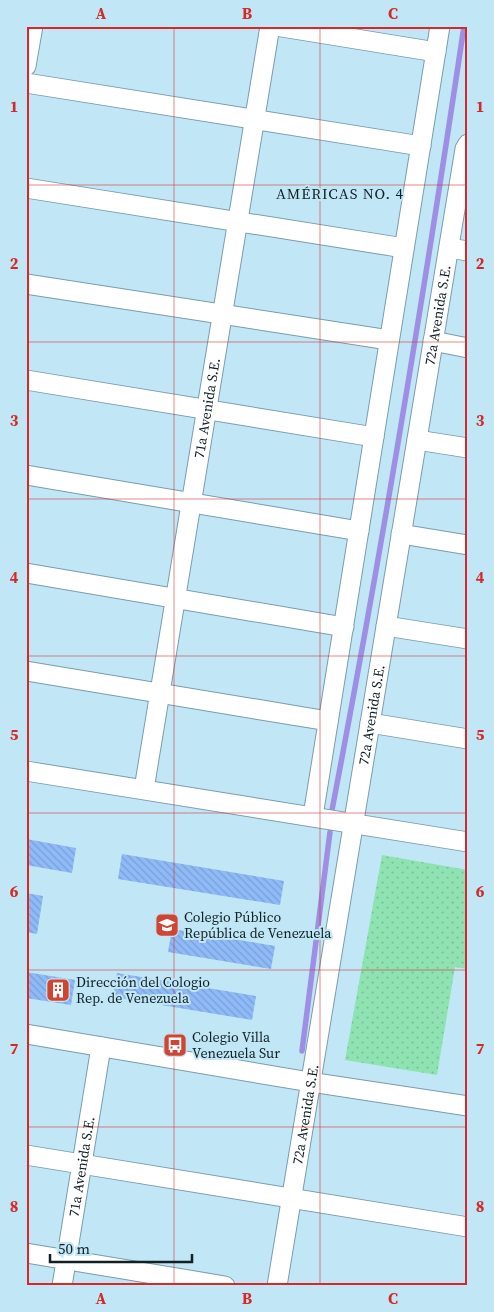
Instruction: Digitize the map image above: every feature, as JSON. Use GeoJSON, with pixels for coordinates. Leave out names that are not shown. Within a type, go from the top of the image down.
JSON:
{"type":"FeatureCollection","features":[{"type":"Feature","properties":{"kind":"street"},"geometry":{"type":"LineString","coordinates":[[26,66],[33,26]]}},
{"type":"Feature","properties":{"kind":"street","name":"71a Avenida S.E."},"geometry":{"type":"LineString","coordinates":[[144,789],[270,26]]}},
{"type":"Feature","properties":{"kind":"street"},"geometry":{"type":"LineString","coordinates":[[276,26],[436,52]]}},
{"type":"Feature","properties":{"kind":"street"},"geometry":{"type":"LineString","coordinates":[[313,816],[440,26]]}},
{"type":"Feature","properties":{"kind":"street"},"geometry":{"type":"LineString","coordinates":[[26,83],[421,146]]}},
{"type":"Feature","properties":{"kind":"street","name":"72a Avenida S.E."},"geometry":{"type":"LineString","coordinates":[[277,1286],[433,341],[467,148]]}},
{"type":"Feature","properties":{"kind":"street"},"geometry":{"type":"LineString","coordinates":[[26,188],[404,248]]}},
{"type":"Feature","properties":{"kind":"street"},"geometry":{"type":"LineString","coordinates":[[449,248],[468,251]]}},
{"type":"Feature","properties":{"kind":"street"},"geometry":{"type":"LineString","coordinates":[[26,284],[389,340]]}},
{"type":"Feature","properties":{"kind":"street"},"geometry":{"type":"LineString","coordinates":[[433,341],[468,348]]}},
{"type":"Feature","properties":{"kind":"street"},"geometry":{"type":"LineString","coordinates":[[26,380],[374,437]]}},
{"type":"Feature","properties":{"kind":"street"},"geometry":{"type":"LineString","coordinates":[[417,440],[468,448]]}},
{"type":"Feature","properties":{"kind":"street"},"geometry":{"type":"LineString","coordinates":[[26,475],[359,531]]}},
{"type":"Feature","properties":{"kind":"street"},"geometry":{"type":"LineString","coordinates":[[401,534],[468,545]]}},
{"type":"Feature","properties":{"kind":"street"},"geometry":{"type":"LineString","coordinates":[[26,573],[344,627]]}},
{"type":"Feature","properties":{"kind":"street"},"geometry":{"type":"LineString","coordinates":[[386,626],[468,639]]}},
{"type":"Feature","properties":{"kind":"street"},"geometry":{"type":"LineString","coordinates":[[26,671],[328,721]]}},
{"type":"Feature","properties":{"kind":"street"},"geometry":{"type":"LineString","coordinates":[[370,724],[468,739]]}},
{"type":"Feature","properties":{"kind":"street"},"geometry":{"type":"LineString","coordinates":[[26,771],[468,842]]}},
{"type":"Feature","properties":{"kind":"street"},"geometry":{"type":"LineString","coordinates":[[26,1034],[310,1082],[468,1106]]}},
{"type":"Feature","properties":{"kind":"street","name":"71a Avenida S.E."},"geometry":{"type":"LineString","coordinates":[[62,1286],[101,1047]]}},
{"type":"Feature","properties":{"kind":"street"},"geometry":{"type":"LineString","coordinates":[[26,1155],[468,1227]]}},
{"type":"Feature","properties":{"kind":"street"},"geometry":{"type":"LineString","coordinates":[[26,1253],[225,1286]]}},
{"type":"Feature","properties":{"kind":"green space"},"geometry":{"type":"Polygon","coordinates":[[[382,855],[468,870],[468,969],[455,967],[437,1075],[345,1060],[382,855]]]}},
{"type":"Feature","properties":{"kind":"building"},"geometry":{"type":"Polygon","coordinates":[[[26,839],[76,848],[72,873],[26,865],[26,839]]]}},
{"type":"Feature","properties":{"kind":"building"},"geometry":{"type":"Polygon","coordinates":[[[122,854],[284,881],[280,905],[118,879],[122,854]]]}},
{"type":"Feature","properties":{"kind":"building"},"geometry":{"type":"Polygon","coordinates":[[[26,893],[43,896],[37,934],[26,932],[26,893]]]}},
{"type":"Feature","properties":{"kind":"building"},"geometry":{"type":"Polygon","coordinates":[[[172,929],[275,946],[271,969],[168,952],[172,929]]]}},
{"type":"Feature","properties":{"kind":"building","name":"Dirección del Cologio Rep. de Venezuela"},"geometry":{"type":"Polygon","coordinates":[[[26,972],[75,980],[71,1005],[26,998],[26,972]]]}},
{"type":"Feature","properties":{"kind":"building"},"geometry":{"type":"Polygon","coordinates":[[[117,973],[256,996],[252,1020],[113,997],[117,973]]]}},
{"type":"Feature","properties":{"kind":"waterway"},"geometry":{"type":"LineString","coordinates":[[332,810],[402,419],[464,26]]}},
{"type":"Feature","properties":{"kind":"waterway"},"geometry":{"type":"LineString","coordinates":[[302,1051],[330,832]]}},
{"type":"Feature","properties":{"kind":"place","name":"Colegio Público República de Venezuela"},"geometry":{"type":"Point","coordinates":[167,925]}},
{"type":"Feature","properties":{"kind":"place","name":"Dirección del Cologio Rep. de Venezuela"},"geometry":{"type":"Point","coordinates":[58,990]}},
{"type":"Feature","properties":{"kind":"place","name":"Colegio Villa Venezuela Sur"},"geometry":{"type":"Point","coordinates":[175,1045]}},
{"type":"Feature","properties":{"kind":"district","name":"AMÉRICAS NO. 4"},"geometry":{"type":"Point","coordinates":[340,194]}}]}
